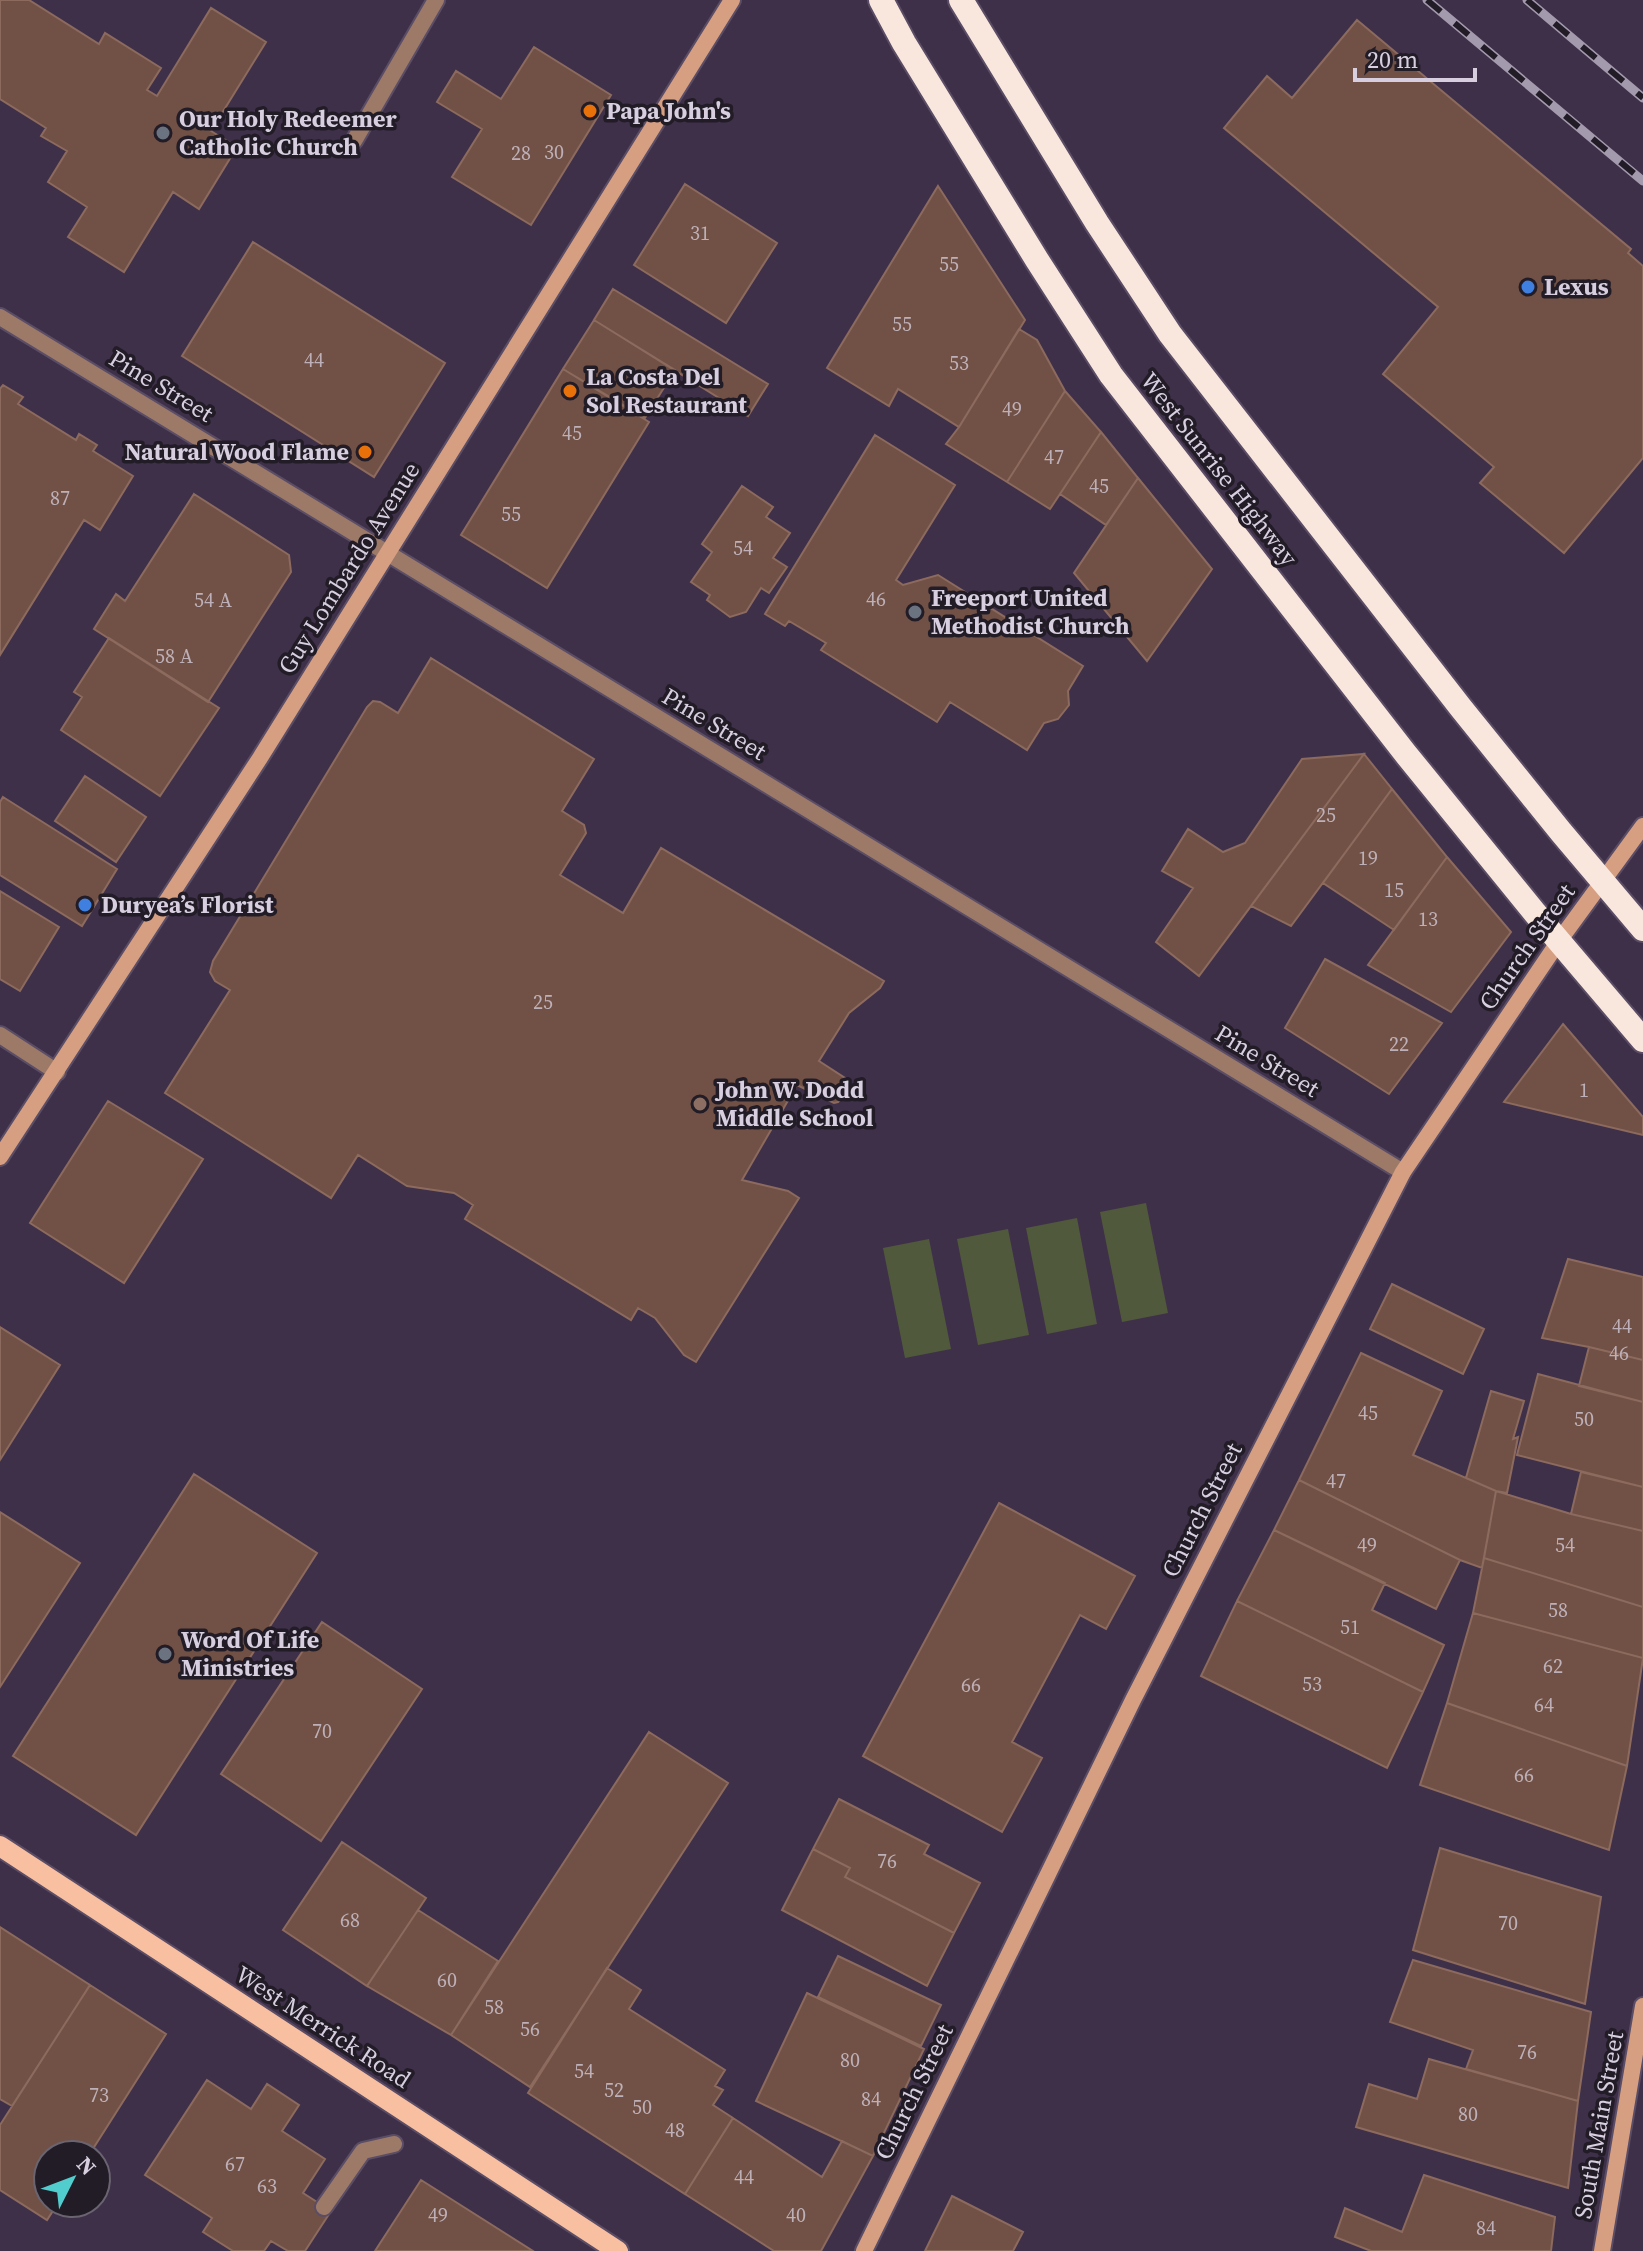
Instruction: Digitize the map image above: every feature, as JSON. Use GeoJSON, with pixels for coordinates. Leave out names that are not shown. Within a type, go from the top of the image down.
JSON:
{"type":"FeatureCollection","features":[{"type":"Feature","properties":{"kind":"highway","name":"West Sunrise Highway"},"geometry":{"type":"LineString","coordinates":[[881,0],[1029,247],[1111,375],[1405,753],[1643,1040]]}},
{"type":"Feature","properties":{"kind":"highway","name":"West Sunrise Highway"},"geometry":{"type":"LineString","coordinates":[[961,0],[1097,223],[1170,334],[1442,684],[1643,929]]}},
{"type":"Feature","properties":{"kind":"main road","name":"West Merrick Road"},"geometry":{"type":"LineString","coordinates":[[0,1846],[618,2251]]}},
{"type":"Feature","properties":{"kind":"street"},"geometry":{"type":"LineString","coordinates":[[354,141],[436,0]]}},
{"type":"Feature","properties":{"kind":"street","name":"Guy Lombardo Avenue"},"geometry":{"type":"LineString","coordinates":[[0,1157],[260,758],[732,0]]}},
{"type":"Feature","properties":{"kind":"street","name":"Pine Street"},"geometry":{"type":"LineString","coordinates":[[0,317],[1403,1172]]}},
{"type":"Feature","properties":{"kind":"street","name":"Church Street"},"geometry":{"type":"LineString","coordinates":[[864,2251],[1125,1715],[1403,1172],[1559,941],[1643,826]]}},
{"type":"Feature","properties":{"kind":"street"},"geometry":{"type":"LineString","coordinates":[[0,1035],[57,1072]]}},
{"type":"Feature","properties":{"kind":"street","name":"South Main Street"},"geometry":{"type":"LineString","coordinates":[[1602,2251],[1643,2006]]}},
{"type":"Feature","properties":{"kind":"street"},"geometry":{"type":"LineString","coordinates":[[324,2207],[363,2151],[394,2144]]}},
{"type":"Feature","properties":{"kind":"green space"},"geometry":{"type":"Polygon","coordinates":[[[1146,1203],[1168,1313],[1122,1322],[1100,1212],[1146,1203]]]}},
{"type":"Feature","properties":{"kind":"green space"},"geometry":{"type":"Polygon","coordinates":[[[1077,1218],[1097,1324],[1047,1334],[1026,1228],[1077,1218]]]}},
{"type":"Feature","properties":{"kind":"green space"},"geometry":{"type":"Polygon","coordinates":[[[1008,1229],[1029,1335],[978,1345],[957,1239],[1008,1229]]]}},
{"type":"Feature","properties":{"kind":"green space"},"geometry":{"type":"Polygon","coordinates":[[[929,1239],[951,1349],[905,1358],[883,1248],[929,1239]]]}},
{"type":"Feature","properties":{"kind":"building"},"geometry":{"type":"Polygon","coordinates":[[[0,0],[29,0],[99,44],[105,33],[161,68],[147,90],[157,96],[211,8],[266,42],[211,131],[237,147],[199,209],[173,192],[124,272],[68,237],[87,207],[48,182],[67,151],[41,136],[46,128],[0,99],[0,0]]]}},
{"type":"Feature","properties":{"kind":"building","name":"Lexus"},"geometry":{"type":"Polygon","coordinates":[[[1357,20],[1631,249],[1628,253],[1643,266],[1643,458],[1564,553],[1480,483],[1494,467],[1383,374],[1438,307],[1224,128],[1267,76],[1292,98],[1357,20]]]}},
{"type":"Feature","properties":{"kind":"building"},"geometry":{"type":"Polygon","coordinates":[[[534,47],[611,95],[531,225],[452,177],[482,129],[437,102],[456,71],[501,99],[534,47]]]}},
{"type":"Feature","properties":{"kind":"building"},"geometry":{"type":"Polygon","coordinates":[[[685,184],[777,243],[726,323],[634,265],[685,184]]]}},
{"type":"Feature","properties":{"kind":"building"},"geometry":{"type":"Polygon","coordinates":[[[938,186],[1025,320],[959,427],[898,389],[889,406],[827,368],[938,186]]]}},
{"type":"Feature","properties":{"kind":"building"},"geometry":{"type":"Polygon","coordinates":[[[253,242],[445,363],[374,477],[182,356],[253,242]]]}},
{"type":"Feature","properties":{"kind":"building"},"geometry":{"type":"Polygon","coordinates":[[[613,289],[768,384],[748,416],[594,320],[613,289]]]}},
{"type":"Feature","properties":{"kind":"building"},"geometry":{"type":"Polygon","coordinates":[[[594,320],[675,370],[645,418],[563,369],[594,320]]]}},
{"type":"Feature","properties":{"kind":"building"},"geometry":{"type":"Polygon","coordinates":[[[1019,329],[1037,340],[1065,391],[1007,482],[946,444],[1019,329]]]}},
{"type":"Feature","properties":{"kind":"building"},"geometry":{"type":"Polygon","coordinates":[[[563,369],[649,422],[547,588],[461,535],[563,369]]]}},
{"type":"Feature","properties":{"kind":"building"},"geometry":{"type":"Polygon","coordinates":[[[3,385],[23,397],[18,404],[76,440],[79,434],[97,445],[93,451],[133,476],[100,530],[84,520],[0,655],[0,389],[3,385]]]}},
{"type":"Feature","properties":{"kind":"building"},"geometry":{"type":"Polygon","coordinates":[[[1065,391],[1101,432],[1050,509],[1007,482],[1065,391]]]}},
{"type":"Feature","properties":{"kind":"building"},"geometry":{"type":"Polygon","coordinates":[[[1101,432],[1138,478],[1106,525],[1060,494],[1101,432]]]}},
{"type":"Feature","properties":{"kind":"building"},"geometry":{"type":"Polygon","coordinates":[[[875,435],[955,485],[896,580],[903,585],[938,575],[1083,666],[1068,691],[1069,705],[1058,719],[1044,723],[1027,750],[950,702],[937,722],[821,650],[826,643],[789,621],[785,626],[765,614],[875,435]]]}},
{"type":"Feature","properties":{"kind":"building"},"geometry":{"type":"Polygon","coordinates":[[[1138,478],[1212,569],[1147,661],[1074,573],[1138,478]]]}},
{"type":"Feature","properties":{"kind":"building"},"geometry":{"type":"Polygon","coordinates":[[[742,486],[773,507],[766,517],[790,533],[773,558],[787,567],[769,593],[761,588],[746,612],[730,617],[707,600],[710,595],[691,582],[712,552],[702,544],[742,486]]]}},
{"type":"Feature","properties":{"kind":"building"},"geometry":{"type":"Polygon","coordinates":[[[194,494],[289,555],[291,572],[208,702],[94,629],[116,594],[125,601],[194,494]]]}},
{"type":"Feature","properties":{"kind":"building"},"geometry":{"type":"Polygon","coordinates":[[[109,638],[219,708],[160,796],[61,730],[82,697],[74,692],[109,638]]]}},
{"type":"Feature","properties":{"kind":"building"},"geometry":{"type":"Polygon","coordinates":[[[431,658],[594,759],[562,811],[584,825],[586,833],[560,875],[623,913],[661,848],[884,981],[880,988],[849,1013],[819,1061],[845,1078],[847,1093],[834,1103],[797,1085],[742,1180],[788,1191],[799,1198],[696,1362],[684,1355],[655,1318],[638,1308],[631,1320],[465,1219],[473,1205],[454,1193],[407,1186],[358,1155],[331,1198],[165,1093],[230,990],[215,981],[210,972],[213,961],[367,707],[373,701],[380,702],[398,713],[431,658]]]}},
{"type":"Feature","properties":{"kind":"building"},"geometry":{"type":"Polygon","coordinates":[[[1364,754],[1199,976],[1156,942],[1193,888],[1162,871],[1188,829],[1223,852],[1245,843],[1302,759],[1364,754]]]}},
{"type":"Feature","properties":{"kind":"building"},"geometry":{"type":"Polygon","coordinates":[[[1364,754],[1392,789],[1291,926],[1251,906],[1364,754]]]}},
{"type":"Feature","properties":{"kind":"building"},"geometry":{"type":"Polygon","coordinates":[[[85,776],[146,817],[116,862],[55,821],[85,776]]]}},
{"type":"Feature","properties":{"kind":"building"},"geometry":{"type":"Polygon","coordinates":[[[1392,789],[1447,857],[1394,930],[1323,883],[1392,789]]]}},
{"type":"Feature","properties":{"kind":"building"},"geometry":{"type":"Polygon","coordinates":[[[3,797],[117,869],[82,926],[0,875],[0,802],[3,797]]]}},
{"type":"Feature","properties":{"kind":"building"},"geometry":{"type":"Polygon","coordinates":[[[1447,857],[1511,932],[1451,1012],[1368,965],[1447,857]]]}},
{"type":"Feature","properties":{"kind":"building"},"geometry":{"type":"Polygon","coordinates":[[[0,891],[59,927],[20,991],[0,979],[0,891]]]}},
{"type":"Feature","properties":{"kind":"building"},"geometry":{"type":"Polygon","coordinates":[[[1325,959],[1442,1023],[1389,1094],[1285,1028],[1325,959]]]}},
{"type":"Feature","properties":{"kind":"building"},"geometry":{"type":"Polygon","coordinates":[[[1563,1024],[1643,1117],[1643,1135],[1504,1102],[1563,1024]]]}},
{"type":"Feature","properties":{"kind":"building"},"geometry":{"type":"Polygon","coordinates":[[[108,1101],[203,1159],[124,1283],[30,1223],[108,1101]]]}},
{"type":"Feature","properties":{"kind":"building"},"geometry":{"type":"Polygon","coordinates":[[[1568,1259],[1643,1277],[1643,1360],[1542,1338],[1568,1259]]]}},
{"type":"Feature","properties":{"kind":"building"},"geometry":{"type":"Polygon","coordinates":[[[1392,1284],[1484,1329],[1463,1374],[1370,1329],[1392,1284]]]}},
{"type":"Feature","properties":{"kind":"building"},"geometry":{"type":"Polygon","coordinates":[[[0,1327],[60,1365],[0,1460],[0,1327]]]}},
{"type":"Feature","properties":{"kind":"building"},"geometry":{"type":"Polygon","coordinates":[[[1589,1347],[1643,1360],[1643,1402],[1579,1386],[1589,1347]]]}},
{"type":"Feature","properties":{"kind":"building"},"geometry":{"type":"Polygon","coordinates":[[[1361,1353],[1442,1391],[1413,1455],[1496,1491],[1482,1568],[1299,1480],[1361,1353]]]}},
{"type":"Feature","properties":{"kind":"building"},"geometry":{"type":"Polygon","coordinates":[[[1538,1374],[1643,1402],[1643,1487],[1517,1455],[1538,1374]]]}},
{"type":"Feature","properties":{"kind":"building"},"geometry":{"type":"Polygon","coordinates":[[[1491,1391],[1524,1401],[1513,1439],[1518,1437],[1507,1493],[1466,1478],[1491,1391]]]}},
{"type":"Feature","properties":{"kind":"building"},"geometry":{"type":"Polygon","coordinates":[[[1581,1472],[1643,1487],[1643,1531],[1571,1514],[1581,1472]]]}},
{"type":"Feature","properties":{"kind":"building","name":"Word Of Life Ministries"},"geometry":{"type":"Polygon","coordinates":[[[194,1474],[317,1553],[136,1835],[13,1756],[194,1474]]]}},
{"type":"Feature","properties":{"kind":"building"},"geometry":{"type":"Polygon","coordinates":[[[1299,1480],[1460,1560],[1436,1609],[1274,1530],[1299,1480]]]}},
{"type":"Feature","properties":{"kind":"building"},"geometry":{"type":"Polygon","coordinates":[[[1496,1491],[1571,1514],[1643,1531],[1643,1607],[1484,1558],[1496,1491]]]}},
{"type":"Feature","properties":{"kind":"building"},"geometry":{"type":"Polygon","coordinates":[[[999,1503],[1135,1576],[1106,1629],[1080,1615],[1012,1742],[1042,1758],[1002,1832],[863,1756],[999,1503]]]}},
{"type":"Feature","properties":{"kind":"building"},"geometry":{"type":"Polygon","coordinates":[[[0,1512],[80,1563],[0,1687],[0,1512]]]}},
{"type":"Feature","properties":{"kind":"building"},"geometry":{"type":"Polygon","coordinates":[[[1274,1530],[1385,1583],[1372,1610],[1444,1645],[1423,1692],[1237,1601],[1274,1530]]]}},
{"type":"Feature","properties":{"kind":"building"},"geometry":{"type":"Polygon","coordinates":[[[1484,1558],[1643,1607],[1643,1658],[1473,1613],[1484,1558]]]}},
{"type":"Feature","properties":{"kind":"building"},"geometry":{"type":"Polygon","coordinates":[[[1237,1601],[1423,1692],[1387,1768],[1201,1676],[1237,1601]]]}},
{"type":"Feature","properties":{"kind":"building"},"geometry":{"type":"Polygon","coordinates":[[[1473,1613],[1643,1658],[1627,1766],[1447,1703],[1473,1613]]]}},
{"type":"Feature","properties":{"kind":"building"},"geometry":{"type":"Polygon","coordinates":[[[322,1622],[422,1689],[321,1841],[221,1774],[322,1622]]]}},
{"type":"Feature","properties":{"kind":"building"},"geometry":{"type":"Polygon","coordinates":[[[1447,1703],[1627,1766],[1609,1850],[1420,1785],[1447,1703]]]}},
{"type":"Feature","properties":{"kind":"building"},"geometry":{"type":"Polygon","coordinates":[[[649,1732],[728,1783],[530,2087],[451,2035],[649,1732]]]}},
{"type":"Feature","properties":{"kind":"building"},"geometry":{"type":"Polygon","coordinates":[[[839,1799],[929,1845],[924,1854],[980,1883],[954,1933],[845,1877],[850,1868],[813,1849],[839,1799]]]}},
{"type":"Feature","properties":{"kind":"building"},"geometry":{"type":"Polygon","coordinates":[[[342,1842],[426,1898],[367,1986],[283,1930],[342,1842]]]}},
{"type":"Feature","properties":{"kind":"building"},"geometry":{"type":"Polygon","coordinates":[[[1440,1848],[1601,1897],[1585,2004],[1413,1950],[1440,1848]]]}},
{"type":"Feature","properties":{"kind":"building"},"geometry":{"type":"Polygon","coordinates":[[[813,1849],[850,1868],[845,1877],[954,1933],[927,1986],[782,1910],[813,1849]]]}},
{"type":"Feature","properties":{"kind":"building"},"geometry":{"type":"Polygon","coordinates":[[[418,1910],[498,1961],[451,2035],[367,1986],[418,1910]]]}},
{"type":"Feature","properties":{"kind":"building"},"geometry":{"type":"Polygon","coordinates":[[[0,1927],[90,1985],[12,2106],[0,2099],[0,1927]]]}},
{"type":"Feature","properties":{"kind":"building"},"geometry":{"type":"Polygon","coordinates":[[[838,1956],[941,2005],[921,2046],[818,1997],[838,1956]]]}},
{"type":"Feature","properties":{"kind":"building"},"geometry":{"type":"Polygon","coordinates":[[[1413,1960],[1591,2012],[1578,2101],[1466,2069],[1473,2050],[1390,2022],[1413,1960]]]}},
{"type":"Feature","properties":{"kind":"building"},"geometry":{"type":"Polygon","coordinates":[[[607,1968],[641,1990],[629,2009],[725,2070],[715,2086],[723,2090],[713,2105],[733,2118],[685,2194],[528,2093],[607,1968]]]}},
{"type":"Feature","properties":{"kind":"building"},"geometry":{"type":"Polygon","coordinates":[[[90,1985],[166,2034],[99,2139],[32,2139],[32,2210],[0,2190],[0,2125],[90,1985]]]}},
{"type":"Feature","properties":{"kind":"building"},"geometry":{"type":"Polygon","coordinates":[[[807,1993],[924,2049],[873,2156],[756,2101],[807,1993]]]}},
{"type":"Feature","properties":{"kind":"building"},"geometry":{"type":"Polygon","coordinates":[[[1429,2059],[1578,2101],[1568,2188],[1356,2127],[1369,2084],[1417,2099],[1429,2059]]]}},
{"type":"Feature","properties":{"kind":"building"},"geometry":{"type":"Polygon","coordinates":[[[207,2080],[251,2109],[267,2084],[299,2105],[282,2131],[325,2159],[303,2193],[331,2211],[305,2251],[288,2251],[271,2241],[264,2251],[233,2251],[203,2232],[212,2218],[145,2175],[207,2080]]]}},
{"type":"Feature","properties":{"kind":"building"},"geometry":{"type":"Polygon","coordinates":[[[733,2118],[822,2177],[842,2141],[873,2156],[821,2251],[774,2251],[685,2194],[733,2118]]]}},
{"type":"Feature","properties":{"kind":"building"},"geometry":{"type":"Polygon","coordinates":[[[1424,2175],[1555,2217],[1551,2251],[1371,2251],[1335,2237],[1345,2208],[1402,2232],[1424,2175]]]}},
{"type":"Feature","properties":{"kind":"building"},"geometry":{"type":"Polygon","coordinates":[[[421,2180],[533,2251],[375,2251],[421,2180]]]}},
{"type":"Feature","properties":{"kind":"building"},"geometry":{"type":"Polygon","coordinates":[[[952,2196],[1023,2232],[1013,2251],[925,2251],[952,2196]]]}},
{"type":"Feature","properties":{"kind":"railway"},"geometry":{"type":"LineString","coordinates":[[1427,0],[1643,181]]}},
{"type":"Feature","properties":{"kind":"railway"},"geometry":{"type":"LineString","coordinates":[[1527,0],[1643,98]]}},
{"type":"Feature","properties":{"kind":"place","name":"Papa John's"},"geometry":{"type":"Point","coordinates":[590,111]}},
{"type":"Feature","properties":{"kind":"place","name":"Our Holy Redeemer Catholic Church"},"geometry":{"type":"Point","coordinates":[163,133]}},
{"type":"Feature","properties":{"kind":"place","name":"Lexus"},"geometry":{"type":"Point","coordinates":[1528,287]}},
{"type":"Feature","properties":{"kind":"place","name":"La Costa Del Sol Restaurant"},"geometry":{"type":"Point","coordinates":[570,391]}},
{"type":"Feature","properties":{"kind":"place","name":"Natural Wood Flame"},"geometry":{"type":"Point","coordinates":[365,452]}},
{"type":"Feature","properties":{"kind":"place","name":"Freeport United Methodist Church"},"geometry":{"type":"Point","coordinates":[915,612]}},
{"type":"Feature","properties":{"kind":"place","name":"Duryea’s Florist"},"geometry":{"type":"Point","coordinates":[85,905]}},
{"type":"Feature","properties":{"kind":"place","name":"John W. Dodd Middle School"},"geometry":{"type":"Point","coordinates":[700,1104]}},
{"type":"Feature","properties":{"kind":"place","name":"Word Of Life Ministries"},"geometry":{"type":"Point","coordinates":[165,1654]}}]}
